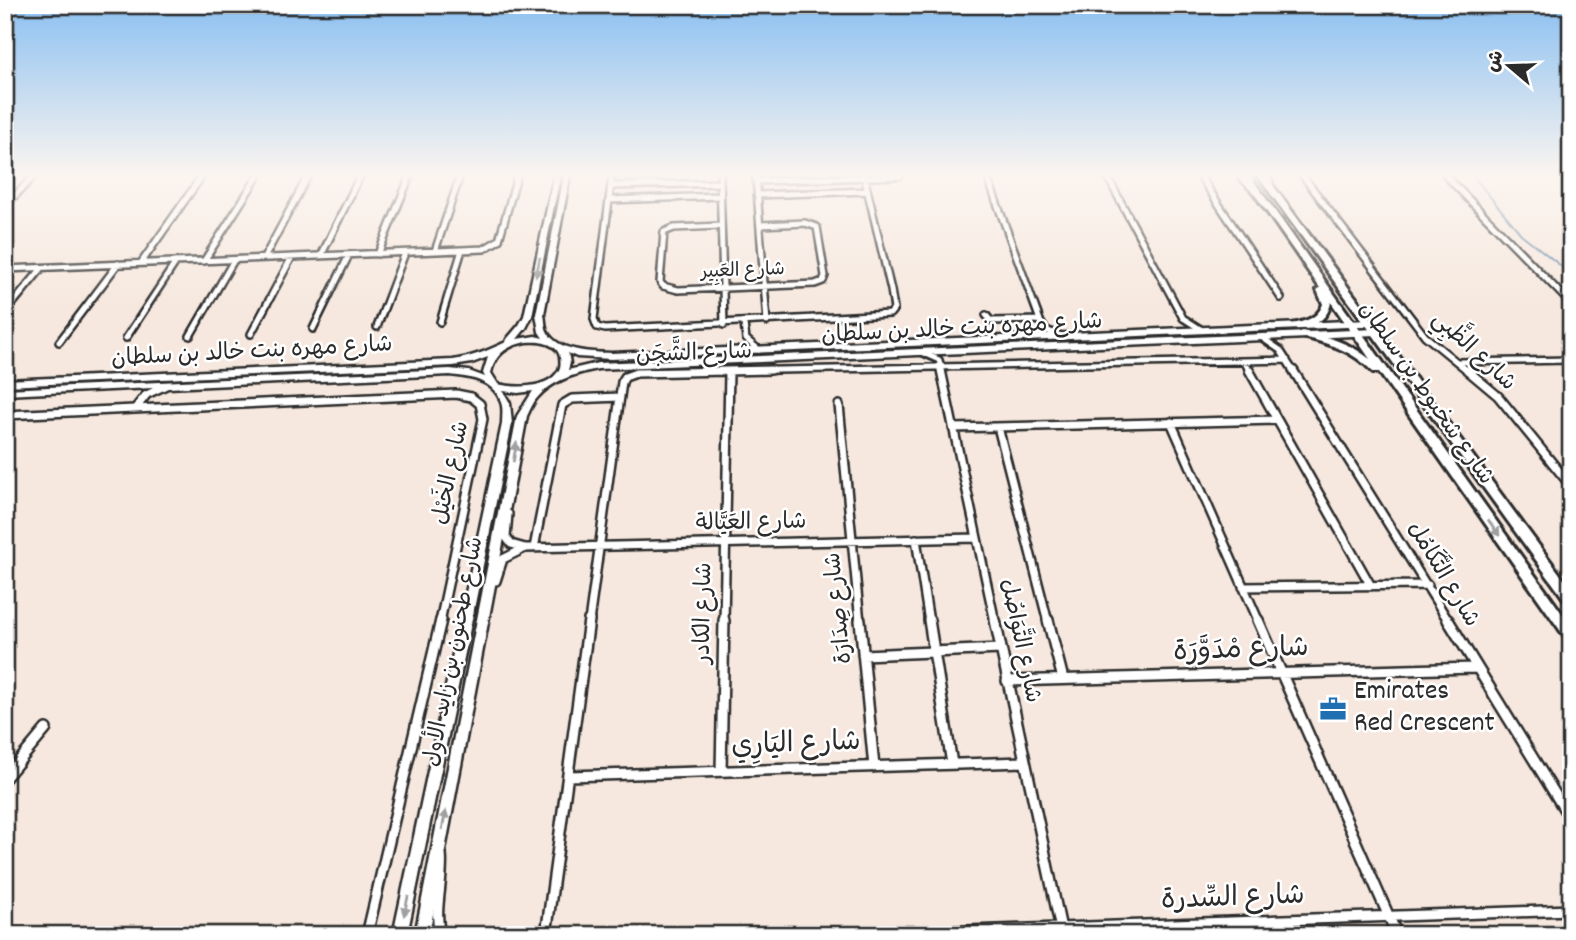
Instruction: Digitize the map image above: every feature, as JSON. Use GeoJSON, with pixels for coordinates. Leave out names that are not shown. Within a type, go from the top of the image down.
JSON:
{"type":"FeatureCollection","features":[{"type":"Feature","properties":{"kind":"main road","name":"شارع شخبوط بن سلطان"},"geometry":{"type":"LineString","coordinates":[[1277,220],[1311,268],[1426,400],[1571,599]]}},
{"type":"Feature","properties":{"kind":"main road","name":"شارع شخبوط بن سلطان"},"geometry":{"type":"LineString","coordinates":[[1292,220],[1364,327],[1434,443],[1571,635]]}},
{"type":"Feature","properties":{"kind":"main road"},"geometry":{"type":"LineString","coordinates":[[1287,234],[1322,292],[1326,304],[1324,313],[1317,320],[1299,330]]}},
{"type":"Feature","properties":{"kind":"main road"},"geometry":{"type":"LineString","coordinates":[[1311,268],[1328,280],[1364,327]]}},
{"type":"Feature","properties":{"kind":"main road"},"geometry":{"type":"LineString","coordinates":[[1299,330],[1335,342],[1364,358],[1434,443]]}},
{"type":"Feature","properties":{"kind":"street"},"geometry":{"type":"LineString","coordinates":[[141,263],[171,220]]}},
{"type":"Feature","properties":{"kind":"street"},"geometry":{"type":"LineString","coordinates":[[204,261],[230,220]]}},
{"type":"Feature","properties":{"kind":"street"},"geometry":{"type":"LineString","coordinates":[[264,258],[284,220]]}},
{"type":"Feature","properties":{"kind":"street"},"geometry":{"type":"LineString","coordinates":[[321,256],[339,220]]}},
{"type":"Feature","properties":{"kind":"street"},"geometry":{"type":"LineString","coordinates":[[379,254],[393,220]]}},
{"type":"Feature","properties":{"kind":"street"},"geometry":{"type":"LineString","coordinates":[[435,251],[445,220]]}},
{"type":"Feature","properties":{"kind":"street"},"geometry":{"type":"LineString","coordinates":[[5,269],[489,248],[499,240],[505,220]]}},
{"type":"Feature","properties":{"kind":"street"},"geometry":{"type":"LineString","coordinates":[[548,220],[528,316],[520,332],[501,348],[487,367],[486,373],[494,385],[521,391],[549,383],[566,363],[564,351],[541,326],[540,314],[558,220]]}},
{"type":"Feature","properties":{"kind":"street"},"geometry":{"type":"LineString","coordinates":[[607,220],[594,318],[596,325],[608,329],[883,316],[893,311],[891,290],[874,220]]}},
{"type":"Feature","properties":{"kind":"street"},"geometry":{"type":"LineString","coordinates":[[720,220],[724,325]]}},
{"type":"Feature","properties":{"kind":"street"},"geometry":{"type":"LineString","coordinates":[[759,220],[767,322]]}},
{"type":"Feature","properties":{"kind":"street"},"geometry":{"type":"LineString","coordinates":[[1003,220],[1040,321],[1051,333],[1061,336]]}},
{"type":"Feature","properties":{"kind":"street"},"geometry":{"type":"LineString","coordinates":[[1130,220],[1182,318],[1202,330]]}},
{"type":"Feature","properties":{"kind":"street"},"geometry":{"type":"LineString","coordinates":[[1229,220],[1281,298]]}},
{"type":"Feature","properties":{"kind":"street","name":"شارع الظَّبِي"},"geometry":{"type":"LineString","coordinates":[[1336,220],[1425,336],[1499,396],[1571,486]]}},
{"type":"Feature","properties":{"kind":"street"},"geometry":{"type":"LineString","coordinates":[[1489,220],[1571,304]]}},
{"type":"Feature","properties":{"kind":"street","name":"شارع العَبِير"},"geometry":{"type":"LineString","coordinates":[[720,226],[674,228],[664,232],[660,282],[671,290],[815,284],[822,281],[825,276],[817,227],[805,223],[760,225]]}},
{"type":"Feature","properties":{"kind":"street"},"geometry":{"type":"LineString","coordinates":[[440,322],[462,250]]}},
{"type":"Feature","properties":{"kind":"street"},"geometry":{"type":"LineString","coordinates":[[377,327],[405,253]]}},
{"type":"Feature","properties":{"kind":"street"},"geometry":{"type":"LineString","coordinates":[[313,329],[349,255]]}},
{"type":"Feature","properties":{"kind":"street"},"geometry":{"type":"LineString","coordinates":[[251,334],[292,257]]}},
{"type":"Feature","properties":{"kind":"street"},"geometry":{"type":"LineString","coordinates":[[190,336],[234,260]]}},
{"type":"Feature","properties":{"kind":"street"},"geometry":{"type":"LineString","coordinates":[[126,338],[176,262]]}},
{"type":"Feature","properties":{"kind":"street"},"geometry":{"type":"LineString","coordinates":[[59,342],[118,264]]}},
{"type":"Feature","properties":{"kind":"street"},"geometry":{"type":"LineString","coordinates":[[5,313],[42,268]]}},
{"type":"Feature","properties":{"kind":"street"},"geometry":{"type":"LineString","coordinates":[[986,316],[991,321],[1040,321]]}},
{"type":"Feature","properties":{"kind":"street"},"geometry":{"type":"LineString","coordinates":[[1179,332],[1182,318]]}},
{"type":"Feature","properties":{"kind":"street"},"geometry":{"type":"LineString","coordinates":[[1032,338],[1038,333],[1040,321]]}},
{"type":"Feature","properties":{"kind":"street"},"geometry":{"type":"LineString","coordinates":[[744,324],[746,339],[759,350]]}},
{"type":"Feature","properties":{"kind":"street","name":"شارع مهره بنت خالد بن سلطان"},"geometry":{"type":"LineString","coordinates":[[556,344],[577,354],[600,357],[1202,330],[1364,327]]}},
{"type":"Feature","properties":{"kind":"street","name":"شارع مهره بنت خالد بن سلطان"},"geometry":{"type":"LineString","coordinates":[[549,383],[574,371],[598,366],[1261,337],[1299,330]]}},
{"type":"Feature","properties":{"kind":"street","name":"شارع التَّكَامُل"},"geometry":{"type":"LineString","coordinates":[[1276,336],[1280,350],[1428,585],[1475,668],[1571,820]]}},
{"type":"Feature","properties":{"kind":"street","name":"شارع التَّكَامُل"},"geometry":{"type":"LineString","coordinates":[[1261,337],[1280,350]]}},
{"type":"Feature","properties":{"kind":"street"},"geometry":{"type":"LineString","coordinates":[[501,348],[529,339],[556,344]]}},
{"type":"Feature","properties":{"kind":"street"},"geometry":{"type":"LineString","coordinates":[[736,351],[746,339]]}},
{"type":"Feature","properties":{"kind":"street","name":"شارع مهره بنت خالد بن سلطان"},"geometry":{"type":"LineString","coordinates":[[5,383],[453,363],[472,360],[501,348]]}},
{"type":"Feature","properties":{"kind":"street"},"geometry":{"type":"LineString","coordinates":[[919,351],[940,364],[958,349]]}},
{"type":"Feature","properties":{"kind":"street","name":"شارع الشَّجَن"},"geometry":{"type":"LineString","coordinates":[[546,935],[623,379],[632,374],[940,364],[1287,360]]}},
{"type":"Feature","properties":{"kind":"street"},"geometry":{"type":"LineString","coordinates":[[1456,362],[1571,360]]}},
{"type":"Feature","properties":{"kind":"street"},"geometry":{"type":"LineString","coordinates":[[1244,361],[1371,586]]}},
{"type":"Feature","properties":{"kind":"street","name":"شارع التَّوَاصُل"},"geometry":{"type":"LineString","coordinates":[[940,364],[1061,929]]}},
{"type":"Feature","properties":{"kind":"street","name":"شارع مهره بنت خالد بن سلطان"},"geometry":{"type":"LineString","coordinates":[[5,392],[450,372],[468,374],[494,385]]}},
{"type":"Feature","properties":{"kind":"street","name":"شارع الكادر"},"geometry":{"type":"LineString","coordinates":[[721,771],[729,372]]}},
{"type":"Feature","properties":{"kind":"street"},"geometry":{"type":"LineString","coordinates":[[135,409],[141,399],[152,391],[183,383]]}},
{"type":"Feature","properties":{"kind":"street","name":"شارع طحنون بن زايد الأول"},"geometry":{"type":"LineString","coordinates":[[422,935],[522,416],[533,396],[549,383]]}},
{"type":"Feature","properties":{"kind":"street","name":"شارع طحنون بن زايد الأول"},"geometry":{"type":"LineString","coordinates":[[400,935],[506,424],[506,403],[494,385]]}},
{"type":"Feature","properties":{"kind":"street","name":"شارع الخَيْل"},"geometry":{"type":"LineString","coordinates":[[5,415],[457,394],[474,399],[482,408],[480,432],[437,638],[367,935]]}},
{"type":"Feature","properties":{"kind":"street"},"geometry":{"type":"LineString","coordinates":[[530,548],[562,405],[572,399],[620,397]]}},
{"type":"Feature","properties":{"kind":"street","name":"شارع صِدَارَة"},"geometry":{"type":"LineString","coordinates":[[839,405],[874,767]]}},
{"type":"Feature","properties":{"kind":"street"},"geometry":{"type":"LineString","coordinates":[[953,428],[1277,420]]}},
{"type":"Feature","properties":{"kind":"street"},"geometry":{"type":"LineString","coordinates":[[1171,422],[1397,935]]}},
{"type":"Feature","properties":{"kind":"street"},"geometry":{"type":"LineString","coordinates":[[998,427],[1063,679]]}},
{"type":"Feature","properties":{"kind":"street"},"geometry":{"type":"LineString","coordinates":[[508,489],[506,539],[511,545],[530,548]]}},
{"type":"Feature","properties":{"kind":"street","name":"شارع العَيَّالة"},"geometry":{"type":"LineString","coordinates":[[530,548],[977,538]]}},
{"type":"Feature","properties":{"kind":"street"},"geometry":{"type":"LineString","coordinates":[[916,539],[952,764]]}},
{"type":"Feature","properties":{"kind":"street"},"geometry":{"type":"LineString","coordinates":[[480,629],[490,607],[499,565],[507,555],[530,548]]}},
{"type":"Feature","properties":{"kind":"street"},"geometry":{"type":"LineString","coordinates":[[1243,587],[1428,585]]}},
{"type":"Feature","properties":{"kind":"street"},"geometry":{"type":"LineString","coordinates":[[863,654],[1001,649]]}},
{"type":"Feature","properties":{"kind":"street","name":"شارع مْدَوَّرَة"},"geometry":{"type":"LineString","coordinates":[[1007,681],[1475,668]]}},
{"type":"Feature","properties":{"kind":"street"},"geometry":{"type":"LineString","coordinates":[[5,778],[47,729]]}},
{"type":"Feature","properties":{"kind":"street","name":"شارع اليَارِي"},"geometry":{"type":"LineString","coordinates":[[568,776],[1025,762]]}},
{"type":"Feature","properties":{"kind":"street"},"geometry":{"type":"LineString","coordinates":[[439,846],[443,868],[436,919],[440,935]]}},
{"type":"Feature","properties":{"kind":"street","name":"شارع السِّدرة"},"geometry":{"type":"LineString","coordinates":[[854,935],[1061,929],[1179,930],[1571,910]]}},
{"type":"Feature","properties":{"kind":"waterway"},"geometry":{"type":"LineString","coordinates":[[1509,220],[1521,234],[1571,274]]}},
{"type":"Feature","properties":{"kind":"place","name":"Emirates Red Crescent"},"geometry":{"type":"Point","coordinates":[1333,709]}}]}
